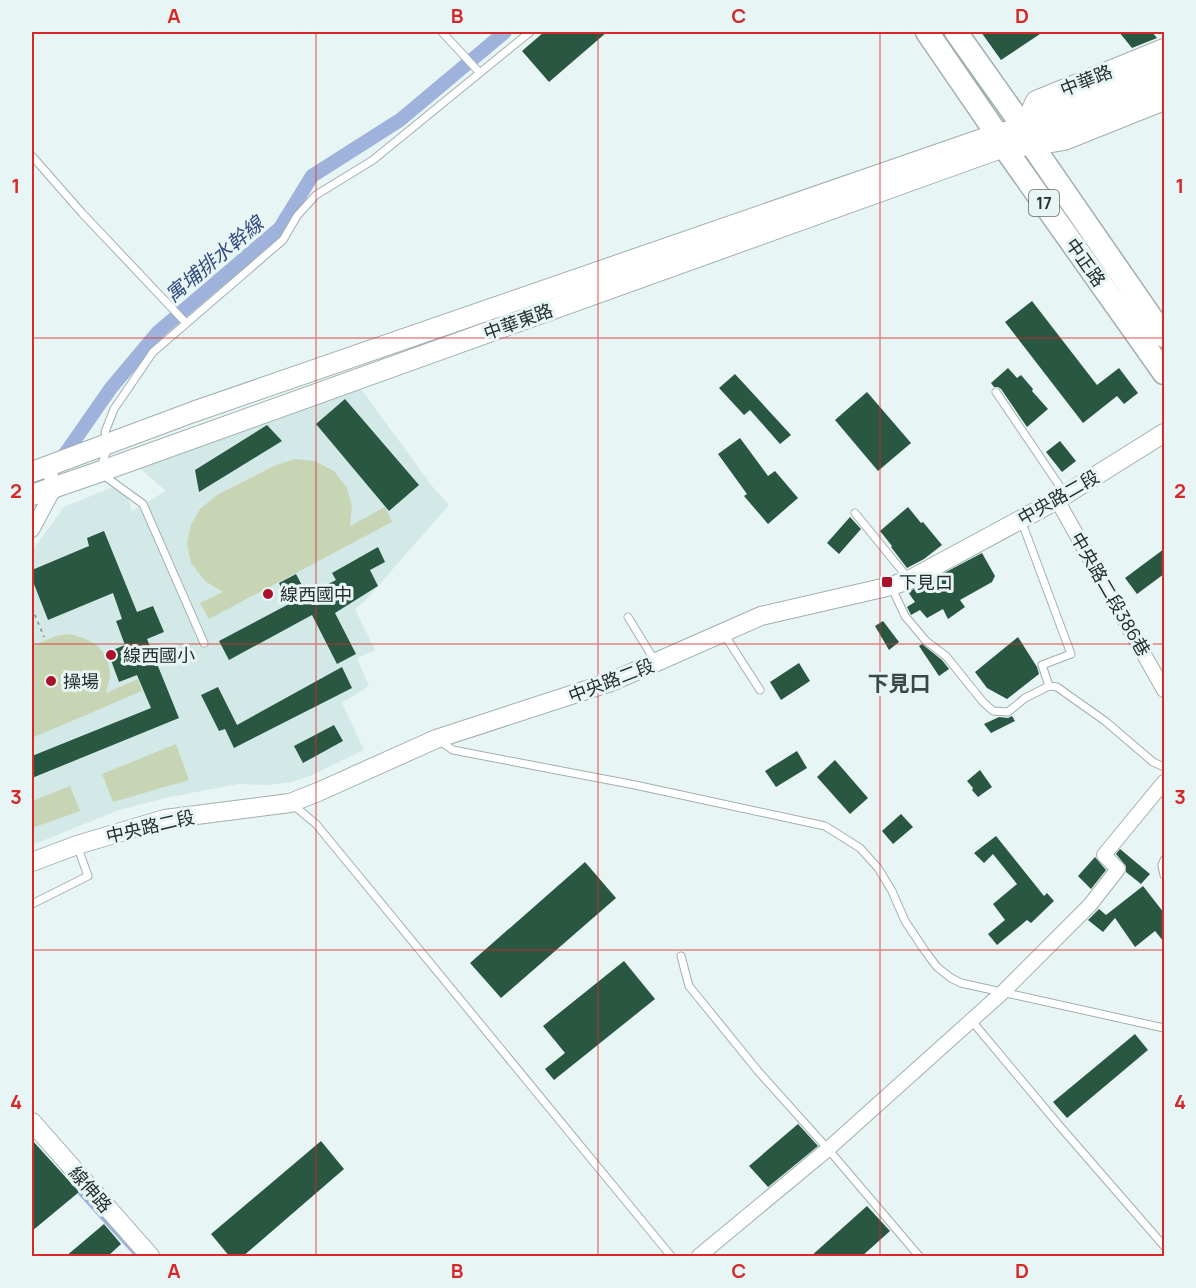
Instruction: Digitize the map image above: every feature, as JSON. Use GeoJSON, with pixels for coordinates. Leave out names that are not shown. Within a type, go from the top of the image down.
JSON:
{"type":"FeatureCollection","features":[{"type":"Feature","properties":{"kind":"main road","name":"中正路"},"geometry":{"type":"LineString","coordinates":[[927,32],[1164,373]]}},
{"type":"Feature","properties":{"kind":"main road","name":"中正路"},"geometry":{"type":"LineString","coordinates":[[956,32],[1164,336]]}},
{"type":"Feature","properties":{"kind":"main road","name":"中華路"},"geometry":{"type":"LineString","coordinates":[[1028,137],[1036,101],[1164,49]]}},
{"type":"Feature","properties":{"kind":"main road","name":"中華路"},"geometry":{"type":"LineString","coordinates":[[1028,137],[1044,112],[1164,64]]}},
{"type":"Feature","properties":{"kind":"main road","name":"中華路"},"geometry":{"type":"LineString","coordinates":[[1028,137],[1164,84]]}},
{"type":"Feature","properties":{"kind":"main road","name":"中華路"},"geometry":{"type":"LineString","coordinates":[[1000,140],[1028,137],[1064,140],[1164,100]]}},
{"type":"Feature","properties":{"kind":"main road","name":"中華東路"},"geometry":{"type":"LineString","coordinates":[[39,469],[193,412],[1000,140]]}},
{"type":"Feature","properties":{"kind":"main road","name":"中華東路"},"geometry":{"type":"LineString","coordinates":[[32,495],[1000,140]]}},
{"type":"Feature","properties":{"kind":"street","name":"中央路二段"},"geometry":{"type":"LineString","coordinates":[[32,862],[77,845],[165,819],[290,802],[318,792],[436,739],[611,682],[761,616],[909,580],[1061,497],[1164,434]]}},
{"type":"Feature","properties":{"kind":"street"},"geometry":{"type":"LineString","coordinates":[[32,530],[55,487],[39,469]]}},
{"type":"Feature","properties":{"kind":"street","name":"中央路二段386巷"},"geometry":{"type":"LineString","coordinates":[[1061,497],[1164,690]]}},
{"type":"Feature","properties":{"kind":"street"},"geometry":{"type":"LineString","coordinates":[[699,1257],[828,1149],[1003,992],[1090,905],[1118,869],[1104,855],[1164,782]]}},
{"type":"Feature","properties":{"kind":"street","name":"線伸路"},"geometry":{"type":"LineString","coordinates":[[32,1122],[150,1257]]}},
{"type":"Feature","properties":{"kind":"lane"},"geometry":{"type":"LineString","coordinates":[[442,32],[479,72]]}},
{"type":"Feature","properties":{"kind":"lane"},"geometry":{"type":"LineString","coordinates":[[204,643],[143,504],[99,472],[109,444],[105,432],[114,409],[153,352],[283,240],[297,216],[316,195],[373,160],[531,32]]}},
{"type":"Feature","properties":{"kind":"lane"},"geometry":{"type":"LineString","coordinates":[[32,156],[82,213],[186,322]]}},
{"type":"Feature","properties":{"kind":"lane"},"geometry":{"type":"LineString","coordinates":[[996,392],[1061,497]]}},
{"type":"Feature","properties":{"kind":"lane"},"geometry":{"type":"LineString","coordinates":[[855,513],[909,580]]}},
{"type":"Feature","properties":{"kind":"lane"},"geometry":{"type":"LineString","coordinates":[[1021,519],[1071,654],[1042,665],[1049,686]]}},
{"type":"Feature","properties":{"kind":"lane"},"geometry":{"type":"LineString","coordinates":[[891,586],[905,616],[926,641],[946,656],[993,711],[1008,712],[1025,698],[1049,686],[1057,687],[1105,721],[1153,762],[1164,767]]}},
{"type":"Feature","properties":{"kind":"lane"},"geometry":{"type":"LineString","coordinates":[[628,617],[656,663]]}},
{"type":"Feature","properties":{"kind":"lane"},"geometry":{"type":"LineString","coordinates":[[724,633],[760,690]]}},
{"type":"Feature","properties":{"kind":"lane"},"geometry":{"type":"LineString","coordinates":[[436,739],[453,750],[635,785],[825,826],[860,848],[878,868],[892,891],[905,921],[937,967],[951,978],[962,983],[1164,1028]]}},
{"type":"Feature","properties":{"kind":"lane"},"geometry":{"type":"LineString","coordinates":[[290,802],[316,825],[671,1257]]}},
{"type":"Feature","properties":{"kind":"lane"},"geometry":{"type":"LineString","coordinates":[[32,904],[88,876],[77,845]]}},
{"type":"Feature","properties":{"kind":"lane"},"geometry":{"type":"LineString","coordinates":[[1164,860],[1162,865],[1164,875]]}},
{"type":"Feature","properties":{"kind":"lane"},"geometry":{"type":"LineString","coordinates":[[681,956],[689,986],[758,1071],[828,1149],[919,1257]]}},
{"type":"Feature","properties":{"kind":"lane"},"geometry":{"type":"LineString","coordinates":[[971,1020],[1164,1246]]}},
{"type":"Feature","properties":{"kind":"path"},"geometry":{"type":"LineString","coordinates":[[32,608],[44,637]]}},
{"type":"Feature","properties":{"kind":"shaded area","name":"線西國中"},"geometry":{"type":"Polygon","coordinates":[[[361,389],[432,486],[449,505],[364,602],[355,609],[375,650],[357,658],[369,686],[342,703],[364,750],[292,782],[267,785],[238,784],[170,797],[119,810],[32,845],[32,551],[64,507],[113,487],[124,486],[132,511],[166,491],[137,466],[361,389]]]}},
{"type":"Feature","properties":{"kind":"green space"},"geometry":{"type":"Polygon","coordinates":[[[295,459],[315,461],[334,471],[347,488],[352,506],[350,526],[385,507],[392,522],[209,619],[200,603],[223,592],[205,581],[191,563],[187,543],[191,525],[200,509],[217,495],[276,465],[295,459]]]}},
{"type":"Feature","properties":{"kind":"green space"},"geometry":{"type":"Polygon","coordinates":[[[70,634],[92,642],[103,652],[110,674],[106,693],[138,679],[142,691],[32,738],[32,646],[56,636],[70,634]]]}},
{"type":"Feature","properties":{"kind":"green space"},"geometry":{"type":"Polygon","coordinates":[[[176,744],[189,780],[113,802],[102,774],[176,744]]]}},
{"type":"Feature","properties":{"kind":"green space"},"geometry":{"type":"Polygon","coordinates":[[[70,786],[80,811],[32,828],[32,801],[70,786]]]}},
{"type":"Feature","properties":{"kind":"building"},"geometry":{"type":"Polygon","coordinates":[[[544,32],[607,32],[549,82],[522,51],[544,32]]]}},
{"type":"Feature","properties":{"kind":"building"},"geometry":{"type":"Polygon","coordinates":[[[981,32],[1043,32],[1001,60],[981,32]]]}},
{"type":"Feature","properties":{"kind":"building"},"geometry":{"type":"Polygon","coordinates":[[[1119,32],[1152,32],[1157,38],[1132,48],[1119,32]]]}},
{"type":"Feature","properties":{"kind":"building"},"geometry":{"type":"Polygon","coordinates":[[[1032,301],[1097,385],[1119,368],[1138,393],[1124,404],[1117,396],[1083,423],[1005,322],[1032,301]]]}},
{"type":"Feature","properties":{"kind":"building"},"geometry":{"type":"Polygon","coordinates":[[[1008,368],[1017,378],[1021,375],[1048,409],[1027,427],[1001,389],[994,387],[991,383],[1008,368]]]}},
{"type":"Feature","properties":{"kind":"building"},"geometry":{"type":"Polygon","coordinates":[[[735,374],[791,435],[780,444],[750,410],[744,415],[719,388],[735,374]]]}},
{"type":"Feature","properties":{"kind":"building"},"geometry":{"type":"Polygon","coordinates":[[[867,392],[911,443],[878,471],[835,420],[867,392]]]}},
{"type":"Feature","properties":{"kind":"building"},"geometry":{"type":"Polygon","coordinates":[[[345,399],[419,485],[389,511],[316,424],[345,399]]]}},
{"type":"Feature","properties":{"kind":"building"},"geometry":{"type":"Polygon","coordinates":[[[267,425],[282,441],[199,492],[195,470],[267,425]]]}},
{"type":"Feature","properties":{"kind":"building"},"geometry":{"type":"Polygon","coordinates":[[[740,438],[768,476],[775,471],[798,498],[768,524],[744,496],[747,494],[718,454],[740,438]]]}},
{"type":"Feature","properties":{"kind":"building"},"geometry":{"type":"Polygon","coordinates":[[[1060,441],[1076,461],[1062,472],[1046,452],[1060,441]]]}},
{"type":"Feature","properties":{"kind":"building"},"geometry":{"type":"Polygon","coordinates":[[[908,507],[942,545],[924,559],[907,568],[880,531],[908,507]]]}},
{"type":"Feature","properties":{"kind":"building"},"geometry":{"type":"Polygon","coordinates":[[[850,517],[861,529],[839,554],[827,543],[850,517]]]}},
{"type":"Feature","properties":{"kind":"building"},"geometry":{"type":"Polygon","coordinates":[[[104,531],[137,612],[153,606],[164,632],[147,639],[179,718],[32,778],[32,756],[151,708],[137,675],[119,682],[108,652],[125,645],[116,621],[122,619],[113,593],[48,620],[32,579],[32,570],[89,546],[87,538],[104,531]]]}},
{"type":"Feature","properties":{"kind":"building"},"geometry":{"type":"Polygon","coordinates":[[[378,547],[385,562],[370,570],[378,586],[335,613],[356,654],[337,664],[312,615],[229,660],[219,641],[289,604],[279,583],[296,574],[307,595],[336,580],[332,573],[378,547]]]}},
{"type":"Feature","properties":{"kind":"building"},"geometry":{"type":"Polygon","coordinates":[[[1164,549],[1164,574],[1137,594],[1125,578],[1164,549]]]}},
{"type":"Feature","properties":{"kind":"building"},"geometry":{"type":"Polygon","coordinates":[[[982,553],[995,576],[992,582],[960,600],[965,607],[948,619],[943,609],[927,618],[920,610],[911,615],[907,607],[915,602],[908,592],[982,553]]]}},
{"type":"Feature","properties":{"kind":"building"},"geometry":{"type":"Polygon","coordinates":[[[883,621],[899,642],[889,650],[875,626],[883,621]]]}},
{"type":"Feature","properties":{"kind":"building"},"geometry":{"type":"Polygon","coordinates":[[[1018,637],[1039,674],[1007,699],[987,688],[975,672],[1018,637]]]}},
{"type":"Feature","properties":{"kind":"building"},"geometry":{"type":"Polygon","coordinates":[[[922,644],[942,660],[949,669],[939,676],[919,646],[922,644]]]}},
{"type":"Feature","properties":{"kind":"building"},"geometry":{"type":"Polygon","coordinates":[[[799,663],[810,681],[781,700],[770,682],[799,663]]]}},
{"type":"Feature","properties":{"kind":"building"},"geometry":{"type":"Polygon","coordinates":[[[342,667],[352,688],[234,748],[225,729],[219,731],[201,695],[218,687],[237,725],[342,667]]]}},
{"type":"Feature","properties":{"kind":"building"},"geometry":{"type":"Polygon","coordinates":[[[1012,716],[1015,721],[991,733],[984,724],[999,717],[1012,716]]]}},
{"type":"Feature","properties":{"kind":"building"},"geometry":{"type":"Polygon","coordinates":[[[334,725],[343,741],[303,763],[294,746],[334,725]]]}},
{"type":"Feature","properties":{"kind":"building"},"geometry":{"type":"Polygon","coordinates":[[[797,751],[807,768],[776,787],[765,771],[797,751]]]}},
{"type":"Feature","properties":{"kind":"building"},"geometry":{"type":"Polygon","coordinates":[[[835,760],[868,798],[850,814],[817,777],[835,760]]]}},
{"type":"Feature","properties":{"kind":"building"},"geometry":{"type":"Polygon","coordinates":[[[980,770],[992,787],[978,797],[967,781],[980,770]]]}},
{"type":"Feature","properties":{"kind":"building"},"geometry":{"type":"Polygon","coordinates":[[[901,814],[913,827],[893,844],[882,831],[901,814]]]}},
{"type":"Feature","properties":{"kind":"building"},"geometry":{"type":"Polygon","coordinates":[[[996,836],[1044,896],[1047,893],[1054,901],[1031,923],[1027,920],[997,945],[988,934],[1005,920],[993,904],[1017,884],[993,854],[984,863],[974,853],[996,836]]]}},
{"type":"Feature","properties":{"kind":"building"},"geometry":{"type":"Polygon","coordinates":[[[1120,849],[1150,874],[1141,884],[1126,872],[1126,866],[1116,854],[1120,849]]]}},
{"type":"Feature","properties":{"kind":"building"},"geometry":{"type":"Polygon","coordinates":[[[1095,857],[1106,870],[1091,889],[1078,876],[1095,857]]]}},
{"type":"Feature","properties":{"kind":"building"},"geometry":{"type":"Polygon","coordinates":[[[585,862],[616,898],[501,998],[470,963],[585,862]]]}},
{"type":"Feature","properties":{"kind":"building"},"geometry":{"type":"Polygon","coordinates":[[[1143,886],[1164,913],[1164,942],[1155,931],[1135,947],[1115,918],[1103,932],[1088,920],[1099,909],[1106,915],[1143,886]]]}},
{"type":"Feature","properties":{"kind":"building"},"geometry":{"type":"Polygon","coordinates":[[[624,961],[655,999],[554,1080],[545,1069],[565,1053],[543,1026],[624,961]]]}},
{"type":"Feature","properties":{"kind":"building"},"geometry":{"type":"Polygon","coordinates":[[[1135,1034],[1148,1050],[1067,1118],[1053,1102],[1135,1034]]]}},
{"type":"Feature","properties":{"kind":"building"},"geometry":{"type":"Polygon","coordinates":[[[798,1124],[818,1146],[768,1187],[749,1166],[798,1124]]]}},
{"type":"Feature","properties":{"kind":"building"},"geometry":{"type":"Polygon","coordinates":[[[32,1140],[79,1192],[32,1231],[32,1140]]]}},
{"type":"Feature","properties":{"kind":"building"},"geometry":{"type":"Polygon","coordinates":[[[321,1141],[344,1169],[242,1257],[230,1257],[211,1234],[321,1141]]]}},
{"type":"Feature","properties":{"kind":"building"},"geometry":{"type":"Polygon","coordinates":[[[867,1206],[890,1231],[861,1257],[810,1257],[867,1206]]]}},
{"type":"Feature","properties":{"kind":"building"},"geometry":{"type":"Polygon","coordinates":[[[104,1224],[121,1244],[107,1257],[65,1257],[104,1224]]]}},
{"type":"Feature","properties":{"kind":"waterway","name":"寓埔排水幹線"},"geometry":{"type":"LineString","coordinates":[[60,461],[111,388],[158,332],[280,228],[312,176],[400,120],[505,32]]}},
{"type":"Feature","properties":{"kind":"waterway"},"geometry":{"type":"LineString","coordinates":[[76,1189],[137,1256]]}},
{"type":"Feature","properties":{"kind":"place","name":"下見口"},"geometry":{"type":"Point","coordinates":[887,582]}},
{"type":"Feature","properties":{"kind":"place","name":"線西國中"},"geometry":{"type":"Point","coordinates":[268,594]}},
{"type":"Feature","properties":{"kind":"place","name":"線西國小"},"geometry":{"type":"Point","coordinates":[111,655]}},
{"type":"Feature","properties":{"kind":"place","name":"操場"},"geometry":{"type":"Point","coordinates":[51,681]}},
{"type":"Feature","properties":{"kind":"district","name":"下見口"},"geometry":{"type":"Point","coordinates":[899,683]}}]}
